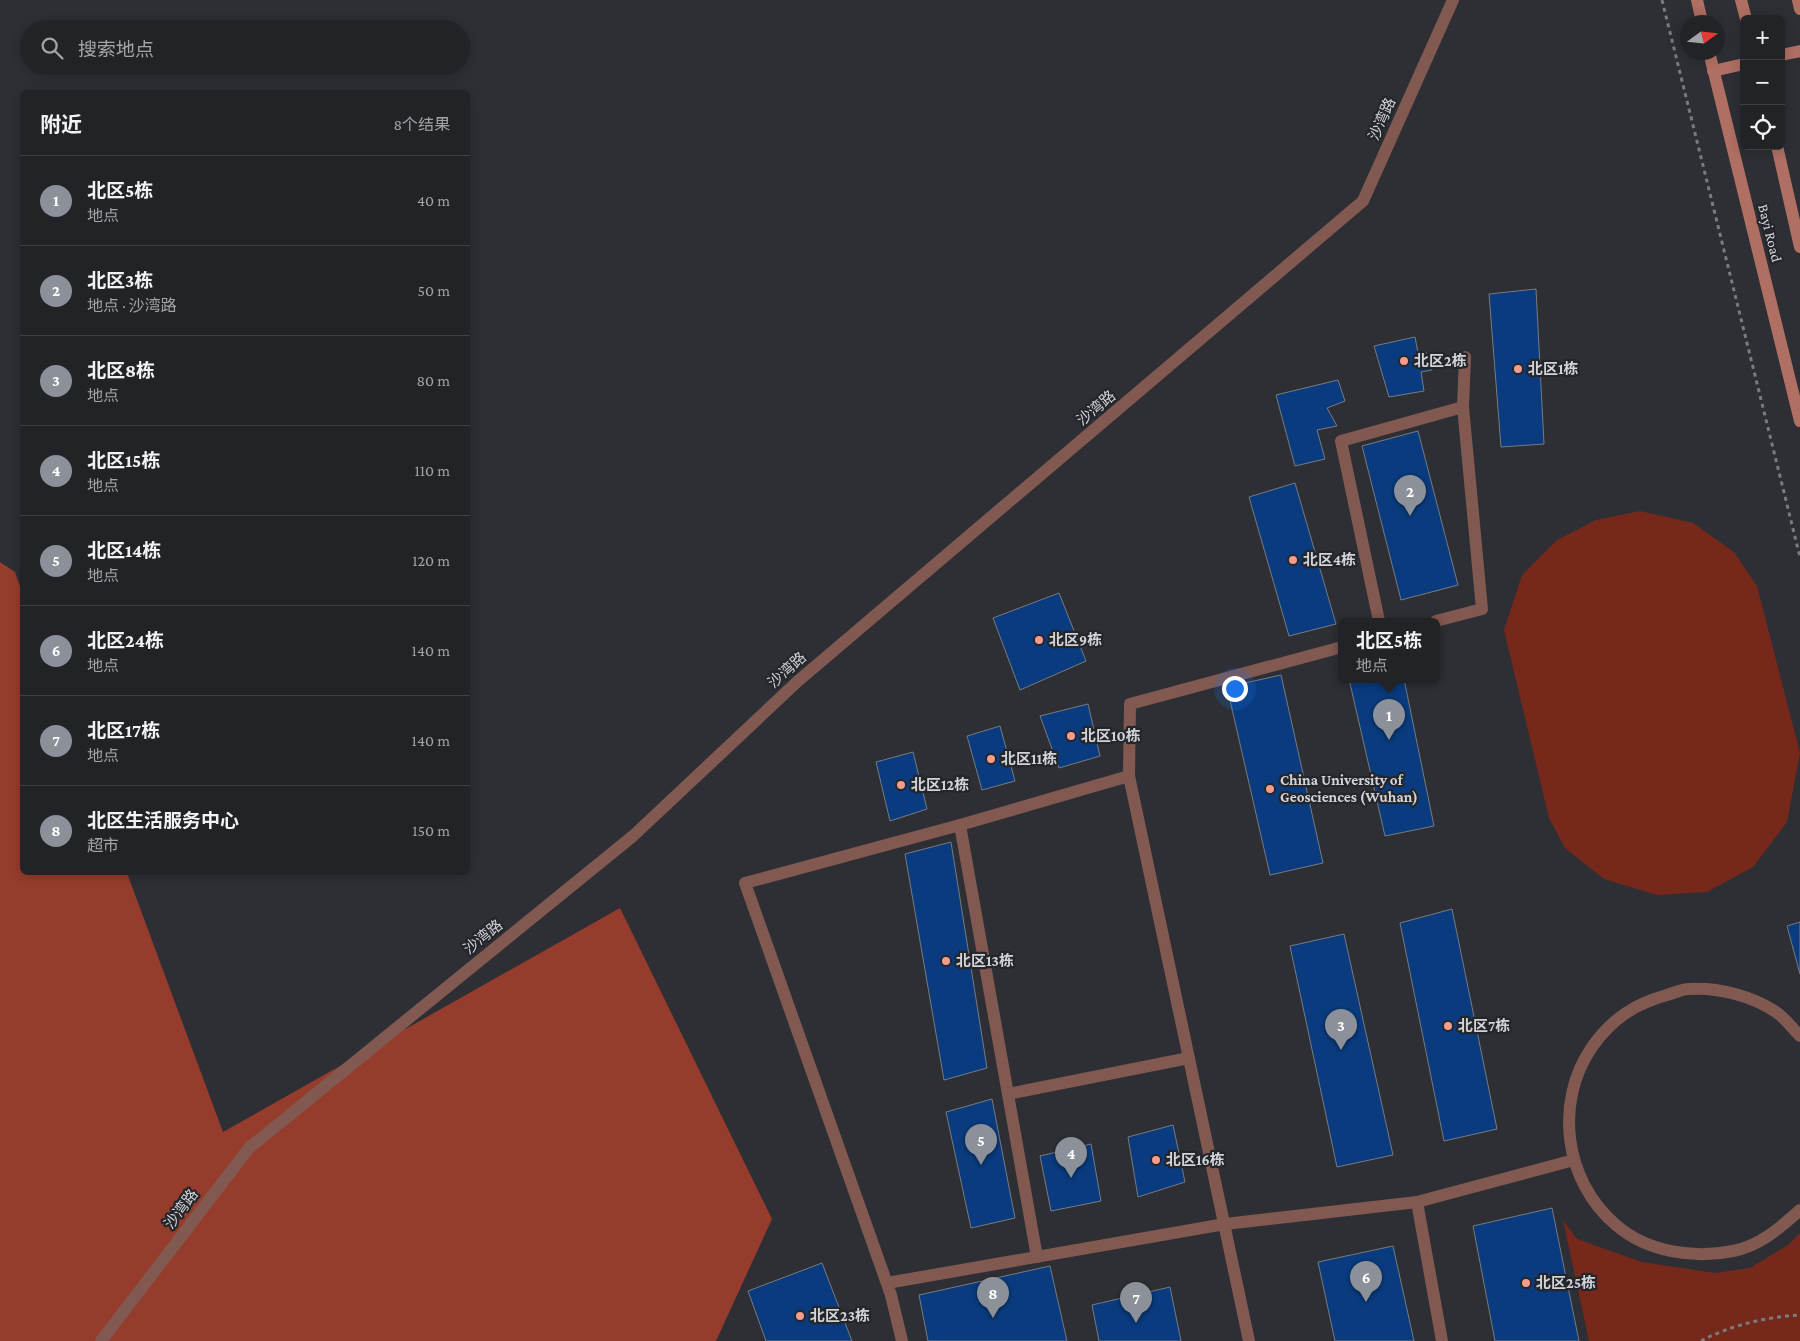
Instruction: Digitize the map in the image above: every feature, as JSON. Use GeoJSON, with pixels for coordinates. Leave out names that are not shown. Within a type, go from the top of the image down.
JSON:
{"type":"FeatureCollection","features":[{"type":"Feature","properties":{"kind":"main road"},"geometry":{"type":"LineString","coordinates":[[1697,0],[1700,15]]}},
{"type":"Feature","properties":{"kind":"main road"},"geometry":{"type":"LineString","coordinates":[[1742,0],[1745,15]]}},
{"type":"Feature","properties":{"kind":"main road"},"geometry":{"type":"LineString","coordinates":[[1798,0],[1800,9]]}},
{"type":"Feature","properties":{"kind":"main road"},"geometry":{"type":"LineString","coordinates":[[1785,54],[1800,51]]}},
{"type":"Feature","properties":{"kind":"main road","name":"Bayi Road"},"geometry":{"type":"LineString","coordinates":[[1711,60],[1800,421]]}},
{"type":"Feature","properties":{"kind":"main road"},"geometry":{"type":"LineString","coordinates":[[1713,71],[1740,65]]}},
{"type":"Feature","properties":{"kind":"main road","name":"Bayi Road"},"geometry":{"type":"LineString","coordinates":[[1778,150],[1800,247]]}},
{"type":"Feature","properties":{"kind":"street","name":"沙湾路"},"geometry":{"type":"LineString","coordinates":[[101,1341],[249,1148],[633,836],[798,681],[1363,201],[1454,0]]}},
{"type":"Feature","properties":{"kind":"street"},"geometry":{"type":"LineString","coordinates":[[1440,621],[1482,609],[1463,407],[1465,358]]}},
{"type":"Feature","properties":{"kind":"street"},"geometry":{"type":"LineString","coordinates":[[1378,618],[1340,441],[1463,407]]}},
{"type":"Feature","properties":{"kind":"street"},"geometry":{"type":"LineString","coordinates":[[1249,1341],[1128,776],[1130,704],[1338,648]]}},
{"type":"Feature","properties":{"kind":"street"},"geometry":{"type":"LineString","coordinates":[[902,1341],[887,1283],[745,883],[960,826],[1128,776]]}},
{"type":"Feature","properties":{"kind":"street"},"geometry":{"type":"LineString","coordinates":[[960,826],[1037,1257]]}},
{"type":"Feature","properties":{"kind":"street"},"geometry":{"type":"LineString","coordinates":[[1800,1036],[1776,1012],[1734,993],[1689,989],[1644,1001],[1606,1027],[1580,1064],[1568,1109],[1574,1160],[1588,1194],[1616,1225],[1652,1246],[1693,1255],[1735,1251],[1773,1234],[1800,1210]]}},
{"type":"Feature","properties":{"kind":"street"},"geometry":{"type":"LineString","coordinates":[[1008,1094],[1189,1058]]}},
{"type":"Feature","properties":{"kind":"street"},"geometry":{"type":"LineString","coordinates":[[887,1283],[1225,1224],[1417,1202],[1574,1160]]}},
{"type":"Feature","properties":{"kind":"street"},"geometry":{"type":"LineString","coordinates":[[1417,1202],[1442,1341]]}},
{"type":"Feature","properties":{"kind":"path"},"geometry":{"type":"LineString","coordinates":[[1662,0],[1800,557]]}},
{"type":"Feature","properties":{"kind":"path"},"geometry":{"type":"LineString","coordinates":[[1701,1341],[1719,1331],[1752,1322],[1800,1316]]}},
{"type":"Feature","properties":{"kind":"shaded area"},"geometry":{"type":"Polygon","coordinates":[[[1640,511],[1693,523],[1734,552],[1757,586],[1800,753],[1787,822],[1753,867],[1707,892],[1657,895],[1604,879],[1565,848],[1549,818],[1504,630],[1522,575],[1557,540],[1596,520],[1640,511]]]}},
{"type":"Feature","properties":{"kind":"shaded area"},"geometry":{"type":"Polygon","coordinates":[[[0,562],[15,572],[20,586],[20,875],[128,875],[223,1132],[620,908],[772,1219],[716,1341],[0,1341],[0,562]]]}},
{"type":"Feature","properties":{"kind":"shaded area"},"geometry":{"type":"Polygon","coordinates":[[[1563,1220],[1577,1239],[1642,1262],[1715,1273],[1750,1268],[1788,1245],[1800,1233],[1800,1341],[1589,1341],[1563,1220]]]}},
{"type":"Feature","properties":{"kind":"building","name":"北区1栋"},"geometry":{"type":"Polygon","coordinates":[[[1536,289],[1544,444],[1501,447],[1489,294],[1536,289]]]}},
{"type":"Feature","properties":{"kind":"building","name":"北区2栋"},"geometry":{"type":"Polygon","coordinates":[[[1415,337],[1418,353],[1426,352],[1432,370],[1421,372],[1424,391],[1389,397],[1374,346],[1415,337]]]}},
{"type":"Feature","properties":{"kind":"building"},"geometry":{"type":"Polygon","coordinates":[[[1338,380],[1345,401],[1327,408],[1337,426],[1317,430],[1325,459],[1295,466],[1276,395],[1338,380]]]}},
{"type":"Feature","properties":{"kind":"building"},"geometry":{"type":"Polygon","coordinates":[[[1418,431],[1458,585],[1401,600],[1362,446],[1418,431]]]}},
{"type":"Feature","properties":{"kind":"building","name":"北区4栋"},"geometry":{"type":"Polygon","coordinates":[[[1295,483],[1336,624],[1289,636],[1249,497],[1295,483]]]}},
{"type":"Feature","properties":{"kind":"building","name":"北区9栋"},"geometry":{"type":"Polygon","coordinates":[[[1059,593],[1086,661],[1020,690],[993,618],[1059,593]]]}},
{"type":"Feature","properties":{"kind":"building"},"geometry":{"type":"Polygon","coordinates":[[[1281,675],[1323,863],[1270,875],[1227,687],[1281,675]]]}},
{"type":"Feature","properties":{"kind":"building"},"geometry":{"type":"Polygon","coordinates":[[[1350,683],[1405,683],[1434,826],[1385,836],[1350,683]]]}},
{"type":"Feature","properties":{"kind":"building","name":"北区10栋"},"geometry":{"type":"Polygon","coordinates":[[[1088,704],[1100,756],[1059,768],[1040,716],[1088,704]]]}},
{"type":"Feature","properties":{"kind":"building","name":"北区11栋"},"geometry":{"type":"Polygon","coordinates":[[[1000,726],[1015,781],[982,790],[967,736],[1000,726]]]}},
{"type":"Feature","properties":{"kind":"building","name":"北区12栋"},"geometry":{"type":"Polygon","coordinates":[[[913,752],[927,809],[890,821],[876,762],[913,752]]]}},
{"type":"Feature","properties":{"kind":"building","name":"北区13栋"},"geometry":{"type":"Polygon","coordinates":[[[951,842],[987,1068],[944,1080],[905,854],[951,842]]]}},
{"type":"Feature","properties":{"kind":"building","name":"北区7栋"},"geometry":{"type":"Polygon","coordinates":[[[1452,909],[1497,1129],[1444,1141],[1400,923],[1452,909]]]}},
{"type":"Feature","properties":{"kind":"building"},"geometry":{"type":"Polygon","coordinates":[[[1800,922],[1800,974],[1787,926],[1800,922]]]}},
{"type":"Feature","properties":{"kind":"building"},"geometry":{"type":"Polygon","coordinates":[[[1344,934],[1393,1155],[1337,1167],[1290,946],[1344,934]]]}},
{"type":"Feature","properties":{"kind":"building"},"geometry":{"type":"Polygon","coordinates":[[[992,1099],[1015,1218],[971,1228],[946,1112],[992,1099]]]}},
{"type":"Feature","properties":{"kind":"building","name":"北区16栋"},"geometry":{"type":"Polygon","coordinates":[[[1173,1125],[1185,1182],[1138,1197],[1128,1137],[1173,1125]]]}},
{"type":"Feature","properties":{"kind":"building"},"geometry":{"type":"Polygon","coordinates":[[[1091,1144],[1101,1201],[1051,1211],[1040,1156],[1091,1144]]]}},
{"type":"Feature","properties":{"kind":"building","name":"北区25栋"},"geometry":{"type":"Polygon","coordinates":[[[1552,1208],[1579,1341],[1495,1341],[1473,1226],[1552,1208]]]}},
{"type":"Feature","properties":{"kind":"building"},"geometry":{"type":"Polygon","coordinates":[[[1393,1246],[1414,1341],[1335,1341],[1318,1262],[1393,1246]]]}},
{"type":"Feature","properties":{"kind":"building","name":"北区23栋"},"geometry":{"type":"Polygon","coordinates":[[[822,1263],[852,1341],[766,1341],[748,1291],[822,1263]]]}},
{"type":"Feature","properties":{"kind":"building"},"geometry":{"type":"Polygon","coordinates":[[[1050,1266],[1067,1341],[928,1341],[919,1295],[1050,1266]]]}},
{"type":"Feature","properties":{"kind":"building"},"geometry":{"type":"Polygon","coordinates":[[[1170,1287],[1181,1341],[1099,1341],[1092,1305],[1170,1287]]]}},
{"type":"Feature","properties":{"kind":"place","name":"北区2栋"},"geometry":{"type":"Point","coordinates":[1404,361]}},
{"type":"Feature","properties":{"kind":"place","name":"北区1栋"},"geometry":{"type":"Point","coordinates":[1518,369]}},
{"type":"Feature","properties":{"kind":"place","name":"北区3栋"},"geometry":{"type":"Point","coordinates":[1410,516]}},
{"type":"Feature","properties":{"kind":"place","name":"北区4栋"},"geometry":{"type":"Point","coordinates":[1293,560]}},
{"type":"Feature","properties":{"kind":"place","name":"北区9栋"},"geometry":{"type":"Point","coordinates":[1039,640]}},
{"type":"Feature","properties":{"kind":"place","name":"北区10栋"},"geometry":{"type":"Point","coordinates":[1071,736]}},
{"type":"Feature","properties":{"kind":"place","name":"北区5栋"},"geometry":{"type":"Point","coordinates":[1389,740]}},
{"type":"Feature","properties":{"kind":"place","name":"北区11栋"},"geometry":{"type":"Point","coordinates":[991,759]}},
{"type":"Feature","properties":{"kind":"place","name":"北区12栋"},"geometry":{"type":"Point","coordinates":[901,785]}},
{"type":"Feature","properties":{"kind":"place","name":"China University of Geosciences (Wuhan)"},"geometry":{"type":"Point","coordinates":[1270,789]}},
{"type":"Feature","properties":{"kind":"place","name":"北区13栋"},"geometry":{"type":"Point","coordinates":[946,961]}},
{"type":"Feature","properties":{"kind":"place","name":"北区7栋"},"geometry":{"type":"Point","coordinates":[1448,1026]}},
{"type":"Feature","properties":{"kind":"place","name":"北区8栋"},"geometry":{"type":"Point","coordinates":[1341,1050]}},
{"type":"Feature","properties":{"kind":"place","name":"北区16栋"},"geometry":{"type":"Point","coordinates":[1156,1160]}},
{"type":"Feature","properties":{"kind":"place","name":"北区14栋"},"geometry":{"type":"Point","coordinates":[981,1165]}},
{"type":"Feature","properties":{"kind":"place","name":"北区15栋"},"geometry":{"type":"Point","coordinates":[1071,1178]}},
{"type":"Feature","properties":{"kind":"place","name":"北区25栋"},"geometry":{"type":"Point","coordinates":[1526,1283]}},
{"type":"Feature","properties":{"kind":"place","name":"北区24栋"},"geometry":{"type":"Point","coordinates":[1366,1302]}},
{"type":"Feature","properties":{"kind":"place","name":"北区23栋"},"geometry":{"type":"Point","coordinates":[800,1316]}},
{"type":"Feature","properties":{"kind":"place","name":"北区生活服务中心"},"geometry":{"type":"Point","coordinates":[993,1318]}},
{"type":"Feature","properties":{"kind":"place","name":"北区17栋"},"geometry":{"type":"Point","coordinates":[1136,1323]}}]}
